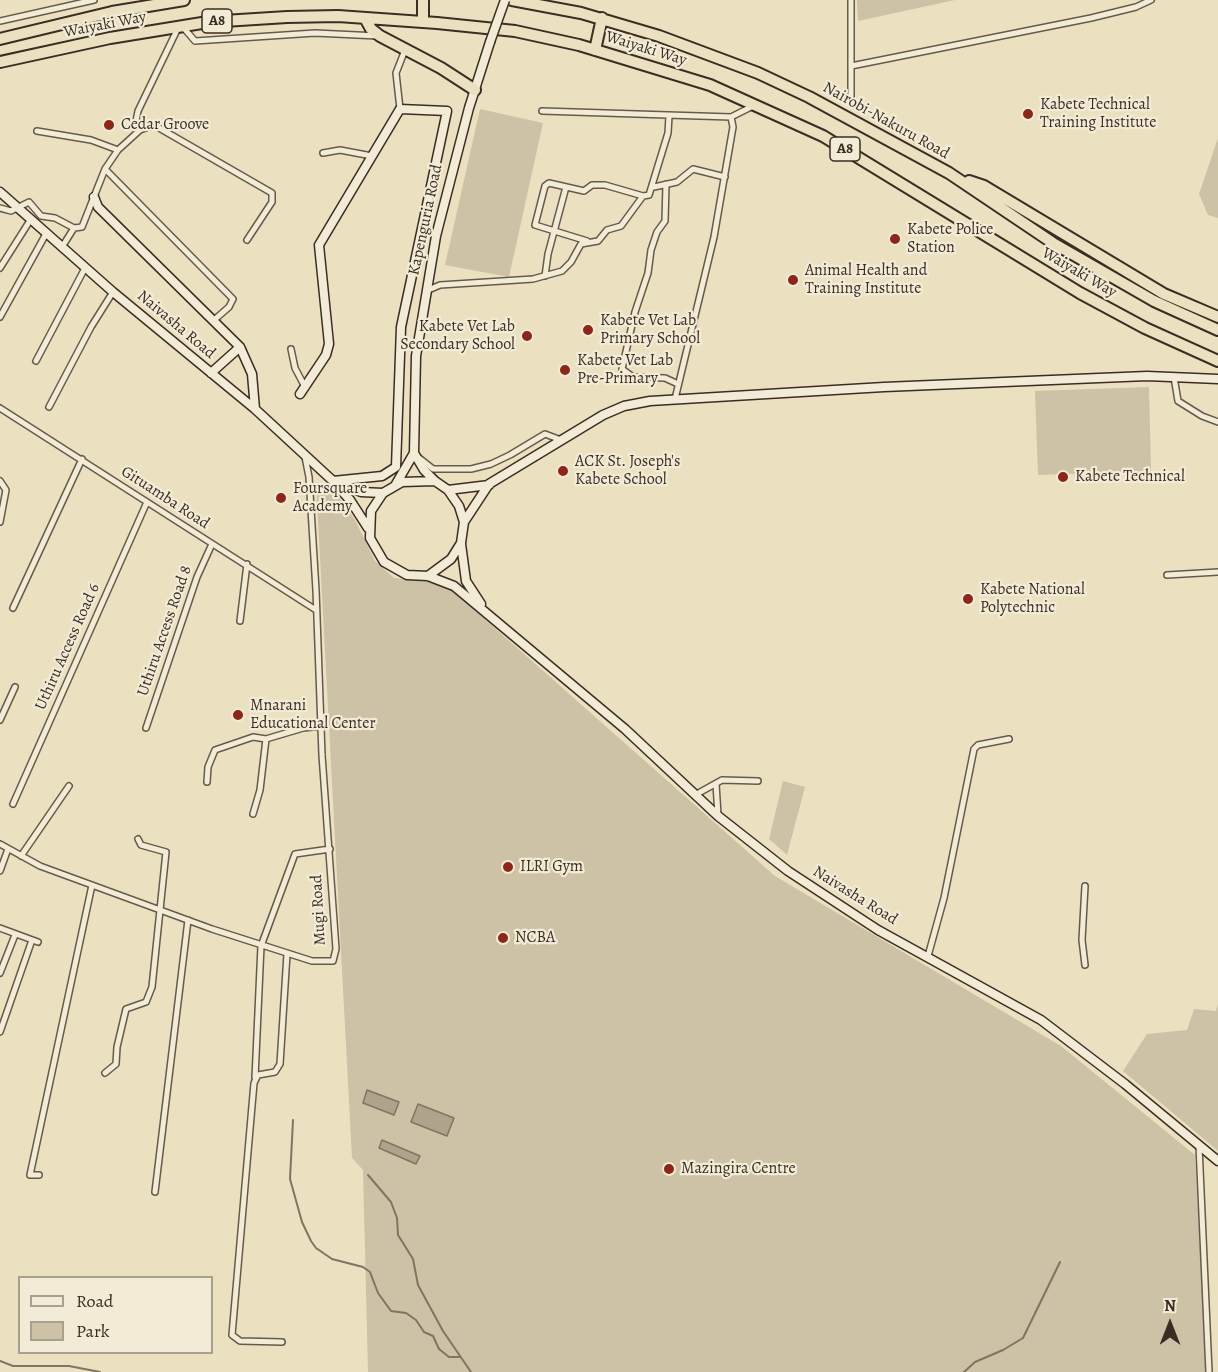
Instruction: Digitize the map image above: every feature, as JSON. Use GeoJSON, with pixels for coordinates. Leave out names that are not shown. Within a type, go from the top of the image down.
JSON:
{"type":"FeatureCollection","features":[{"type":"Feature","properties":{"kind":"highway","name":"A8"},"geometry":{"type":"LineString","coordinates":[[0,39],[112,12],[184,0]]}},
{"type":"Feature","properties":{"kind":"highway"},"geometry":{"type":"LineString","coordinates":[[423,0],[423,22]]}},
{"type":"Feature","properties":{"kind":"highway","name":"Nairobi-Nakuru Road"},"geometry":{"type":"LineString","coordinates":[[512,0],[602,18],[659,36],[758,73],[848,116],[949,173],[1053,243],[1154,301],[1218,330]]}},
{"type":"Feature","properties":{"kind":"highway","name":"Waiyaki Way"},"geometry":{"type":"LineString","coordinates":[[0,62],[110,38],[180,26],[287,17],[365,18],[423,22],[514,32],[595,50],[686,76],[757,104],[824,136],[1080,293],[1145,328],[1218,361]]}},
{"type":"Feature","properties":{"kind":"highway"},"geometry":{"type":"LineString","coordinates":[[365,18],[371,29],[380,36],[405,48],[475,90]]}},
{"type":"Feature","properties":{"kind":"highway"},"geometry":{"type":"LineString","coordinates":[[595,50],[602,18]]}},
{"type":"Feature","properties":{"kind":"highway"},"geometry":{"type":"LineString","coordinates":[[949,173],[984,186],[1164,294],[1218,317]]}},
{"type":"Feature","properties":{"kind":"street"},"geometry":{"type":"LineString","coordinates":[[0,21],[94,0]]}},
{"type":"Feature","properties":{"kind":"street","name":"Kapenguria Road"},"geometry":{"type":"LineString","coordinates":[[396,484],[414,453],[416,356],[426,291],[447,188],[475,90],[505,0]]}},
{"type":"Feature","properties":{"kind":"street"},"geometry":{"type":"LineString","coordinates":[[850,96],[851,0]]}},
{"type":"Feature","properties":{"kind":"street"},"geometry":{"type":"LineString","coordinates":[[851,66],[1091,18],[1136,7],[1151,0]]}},
{"type":"Feature","properties":{"kind":"street"},"geometry":{"type":"LineString","coordinates":[[140,130],[136,121],[138,111],[180,26],[195,40],[315,33],[380,36]]}},
{"type":"Feature","properties":{"kind":"street"},"geometry":{"type":"LineString","coordinates":[[302,391],[326,355],[329,344],[319,244],[400,109],[396,73],[405,48]]}},
{"type":"Feature","properties":{"kind":"street"},"geometry":{"type":"LineString","coordinates":[[542,111],[731,117],[757,104]]}},
{"type":"Feature","properties":{"kind":"street"},"geometry":{"type":"LineString","coordinates":[[331,480],[382,476],[396,467],[401,327],[448,113],[400,109]]}},
{"type":"Feature","properties":{"kind":"street"},"geometry":{"type":"LineString","coordinates":[[587,242],[535,225],[545,186],[549,183],[584,191],[592,185],[605,185],[643,196],[649,195],[654,187],[654,175],[668,133],[669,116]]}},
{"type":"Feature","properties":{"kind":"street"},"geometry":{"type":"LineString","coordinates":[[675,399],[725,177],[733,127],[731,117]]}},
{"type":"Feature","properties":{"kind":"street"},"geometry":{"type":"LineString","coordinates":[[0,208],[11,211],[29,202],[40,216],[55,218],[74,228],[82,227],[105,169],[118,150],[140,130],[152,125],[158,126],[272,194],[272,202],[247,240]]}},
{"type":"Feature","properties":{"kind":"street"},"geometry":{"type":"LineString","coordinates":[[37,131],[91,140],[118,150]]}},
{"type":"Feature","properties":{"kind":"street"},"geometry":{"type":"LineString","coordinates":[[323,153],[340,150],[372,156]]}},
{"type":"Feature","properties":{"kind":"street"},"geometry":{"type":"LineString","coordinates":[[105,169],[233,299],[229,307],[213,321]]}},
{"type":"Feature","properties":{"kind":"street"},"geometry":{"type":"LineString","coordinates":[[654,187],[677,182],[693,169],[725,177]]}},
{"type":"Feature","properties":{"kind":"street"},"geometry":{"type":"LineString","coordinates":[[666,184],[664,221],[657,232],[651,250],[648,273],[635,312],[622,369],[633,377],[665,378],[678,384]]}},
{"type":"Feature","properties":{"kind":"street"},"geometry":{"type":"LineString","coordinates":[[545,276],[566,187]]}},
{"type":"Feature","properties":{"kind":"street","name":"Naivasha Road"},"geometry":{"type":"LineString","coordinates":[[0,192],[113,292],[255,409],[331,480]]}},
{"type":"Feature","properties":{"kind":"street"},"geometry":{"type":"LineString","coordinates":[[426,291],[440,285],[513,281],[555,274],[567,267],[581,244],[598,241],[607,230],[621,226],[643,196]]}},
{"type":"Feature","properties":{"kind":"street"},"geometry":{"type":"LineString","coordinates":[[94,197],[98,207],[240,347],[252,374],[255,409]]}},
{"type":"Feature","properties":{"kind":"street"},"geometry":{"type":"LineString","coordinates":[[0,268],[31,219]]}},
{"type":"Feature","properties":{"kind":"street"},"geometry":{"type":"LineString","coordinates":[[62,247],[74,228]]}},
{"type":"Feature","properties":{"kind":"street"},"geometry":{"type":"LineString","coordinates":[[0,317],[47,232]]}},
{"type":"Feature","properties":{"kind":"street"},"geometry":{"type":"LineString","coordinates":[[36,361],[85,268]]}},
{"type":"Feature","properties":{"kind":"street"},"geometry":{"type":"LineString","coordinates":[[49,407],[91,327],[113,292]]}},
{"type":"Feature","properties":{"kind":"street"},"geometry":{"type":"LineString","coordinates":[[211,373],[240,347]]}},
{"type":"Feature","properties":{"kind":"street"},"geometry":{"type":"LineString","coordinates":[[291,349],[302,391]]}},
{"type":"Feature","properties":{"kind":"street"},"geometry":{"type":"LineString","coordinates":[[400,354],[416,356]]}},
{"type":"Feature","properties":{"kind":"street"},"geometry":{"type":"LineString","coordinates":[[448,490],[489,484],[603,415],[624,406],[675,399],[884,387],[1174,377],[1218,380]]}},
{"type":"Feature","properties":{"kind":"street"},"geometry":{"type":"LineString","coordinates":[[1174,377],[1178,401],[1192,411],[1218,422]]}},
{"type":"Feature","properties":{"kind":"street"},"geometry":{"type":"LineString","coordinates":[[0,417],[2,409]]}},
{"type":"Feature","properties":{"kind":"street","name":"Gituamba Road"},"geometry":{"type":"LineString","coordinates":[[2,409],[316,610]]}},
{"type":"Feature","properties":{"kind":"street"},"geometry":{"type":"LineString","coordinates":[[414,453],[433,469],[451,471],[491,464],[545,434],[561,440]]}},
{"type":"Feature","properties":{"kind":"street"},"geometry":{"type":"LineString","coordinates":[[414,453],[424,470],[448,490],[459,506],[464,522]]}},
{"type":"Feature","properties":{"kind":"street","name":"Mugi Road"},"geometry":{"type":"LineString","coordinates":[[0,844],[21,856],[92,885],[261,946],[329,963],[335,957],[330,849],[322,756],[323,726],[309,477],[304,456]]}},
{"type":"Feature","properties":{"kind":"street"},"geometry":{"type":"LineString","coordinates":[[13,608],[82,459]]}},
{"type":"Feature","properties":{"kind":"street"},"geometry":{"type":"LineString","coordinates":[[331,480],[361,492],[383,493]]}},
{"type":"Feature","properties":{"kind":"street"},"geometry":{"type":"LineString","coordinates":[[331,480],[350,500],[369,528],[376,553],[384,562],[407,575],[428,576],[452,559],[461,543],[464,522],[489,484]]}},
{"type":"Feature","properties":{"kind":"street"},"geometry":{"type":"LineString","coordinates":[[369,528],[371,511],[383,493],[396,484],[421,480],[435,481]]}},
{"type":"Feature","properties":{"kind":"street"},"geometry":{"type":"LineString","coordinates":[[0,481],[6,489],[0,522]]}},
{"type":"Feature","properties":{"kind":"street","name":"Uthiru Access Road 6"},"geometry":{"type":"LineString","coordinates":[[13,804],[147,502]]}},
{"type":"Feature","properties":{"kind":"street","name":"Naivasha Road"},"geometry":{"type":"LineString","coordinates":[[461,543],[466,581],[471,591],[499,623]]}},
{"type":"Feature","properties":{"kind":"street","name":"Uthiru Access Road 8"},"geometry":{"type":"LineString","coordinates":[[146,728],[194,588],[212,544]]}},
{"type":"Feature","properties":{"kind":"street"},"geometry":{"type":"LineString","coordinates":[[240,621],[247,564]]}},
{"type":"Feature","properties":{"kind":"street"},"geometry":{"type":"LineString","coordinates":[[1167,574],[1218,572]]}},
{"type":"Feature","properties":{"kind":"street","name":"Naivasha Road"},"geometry":{"type":"LineString","coordinates":[[428,576],[454,586],[625,729],[718,816],[816,890],[878,930],[928,956],[1058,1032],[1218,1161]]}},
{"type":"Feature","properties":{"kind":"street"},"geometry":{"type":"LineString","coordinates":[[0,720],[15,687]]}},
{"type":"Feature","properties":{"kind":"street"},"geometry":{"type":"LineString","coordinates":[[207,782],[208,767],[215,750],[253,737],[266,739],[303,728],[323,726]]}},
{"type":"Feature","properties":{"kind":"street"},"geometry":{"type":"LineString","coordinates":[[253,814],[260,789],[266,739]]}},
{"type":"Feature","properties":{"kind":"street"},"geometry":{"type":"LineString","coordinates":[[928,956],[946,889],[974,749],[978,745],[1009,739]]}},
{"type":"Feature","properties":{"kind":"street"},"geometry":{"type":"LineString","coordinates":[[695,795],[722,780],[758,781]]}},
{"type":"Feature","properties":{"kind":"street"},"geometry":{"type":"LineString","coordinates":[[716,784],[718,816]]}},
{"type":"Feature","properties":{"kind":"street"},"geometry":{"type":"LineString","coordinates":[[21,856],[69,786]]}},
{"type":"Feature","properties":{"kind":"street"},"geometry":{"type":"LineString","coordinates":[[105,1073],[116,1064],[117,1047],[126,1009],[144,1004],[149,999],[166,852],[141,845],[138,839]]}},
{"type":"Feature","properties":{"kind":"street"},"geometry":{"type":"LineString","coordinates":[[0,871],[8,849]]}},
{"type":"Feature","properties":{"kind":"street"},"geometry":{"type":"LineString","coordinates":[[282,1342],[240,1341],[232,1335],[255,1078],[261,946],[297,853],[330,849]]}},
{"type":"Feature","properties":{"kind":"street"},"geometry":{"type":"LineString","coordinates":[[39,1175],[30,1175],[92,885]]}},
{"type":"Feature","properties":{"kind":"street"},"geometry":{"type":"LineString","coordinates":[[1085,886],[1082,940],[1085,965]]}},
{"type":"Feature","properties":{"kind":"street"},"geometry":{"type":"LineString","coordinates":[[155,1192],[188,920]]}},
{"type":"Feature","properties":{"kind":"street"},"geometry":{"type":"LineString","coordinates":[[0,928],[35,941],[0,1032]]}},
{"type":"Feature","properties":{"kind":"street"},"geometry":{"type":"LineString","coordinates":[[0,973],[15,935]]}},
{"type":"Feature","properties":{"kind":"street"},"geometry":{"type":"LineString","coordinates":[[255,1078],[262,1073],[275,1072],[280,1064],[287,954]]}},
{"type":"Feature","properties":{"kind":"street"},"geometry":{"type":"LineString","coordinates":[[1199,1146],[1209,1372]]}},
{"type":"Feature","properties":{"kind":"green space"},"geometry":{"type":"Polygon","coordinates":[[[857,0],[955,0],[858,21],[857,0]]]}},
{"type":"Feature","properties":{"kind":"green space"},"geometry":{"type":"Polygon","coordinates":[[[480,109],[543,123],[509,277],[445,265],[480,109]]]}},
{"type":"Feature","properties":{"kind":"green space"},"geometry":{"type":"Polygon","coordinates":[[[1218,138],[1218,218],[1208,215],[1199,194],[1218,138]]]}},
{"type":"Feature","properties":{"kind":"green space"},"geometry":{"type":"Polygon","coordinates":[[[1149,387],[1151,471],[1038,475],[1035,391],[1149,387]]]}},
{"type":"Feature","properties":{"kind":"green space"},"geometry":{"type":"Polygon","coordinates":[[[316,482],[336,493],[355,520],[375,561],[394,578],[435,582],[454,592],[775,876],[1061,1046],[1195,1155],[1207,1372],[368,1372],[363,1170],[352,1158],[316,482]]]}},
{"type":"Feature","properties":{"kind":"green space"},"geometry":{"type":"Polygon","coordinates":[[[783,781],[805,787],[787,855],[769,839],[783,781]]]}},
{"type":"Feature","properties":{"kind":"green space"},"geometry":{"type":"Polygon","coordinates":[[[1218,1003],[1218,1151],[1123,1071],[1147,1034],[1187,1030],[1194,1009],[1216,1011],[1218,1003]]]}},
{"type":"Feature","properties":{"kind":"shaded area"},"geometry":{"type":"Polygon","coordinates":[[[367,1090],[399,1102],[394,1115],[363,1103],[367,1090]]]}},
{"type":"Feature","properties":{"kind":"shaded area"},"geometry":{"type":"Polygon","coordinates":[[[418,1104],[454,1118],[447,1136],[411,1122],[418,1104]]]}},
{"type":"Feature","properties":{"kind":"shaded area"},"geometry":{"type":"Polygon","coordinates":[[[382,1140],[420,1156],[416,1164],[379,1148],[382,1140]]]}},
{"type":"Feature","properties":{"kind":"waterway"},"geometry":{"type":"LineString","coordinates":[[293,1120],[290,1179],[302,1222],[311,1241],[316,1248],[332,1259],[363,1267],[370,1272],[378,1293],[391,1311],[406,1313],[416,1320],[424,1332],[433,1336],[439,1349],[449,1357],[459,1357]]}},
{"type":"Feature","properties":{"kind":"waterway"},"geometry":{"type":"LineString","coordinates":[[368,1175],[391,1202],[397,1218],[398,1235],[413,1259],[418,1285],[443,1331],[471,1372]]}},
{"type":"Feature","properties":{"kind":"waterway"},"geometry":{"type":"LineString","coordinates":[[964,1372],[975,1362],[1023,1338],[1060,1262]]}},
{"type":"Feature","properties":{"kind":"waterway"},"geometry":{"type":"LineString","coordinates":[[0,1361],[13,1366],[69,1366],[100,1372]]}},
{"type":"Feature","properties":{"kind":"place","name":"Kabete Technical Training Institute"},"geometry":{"type":"Point","coordinates":[1028,114]}},
{"type":"Feature","properties":{"kind":"place","name":"Cedar Groove"},"geometry":{"type":"Point","coordinates":[109,125]}},
{"type":"Feature","properties":{"kind":"place","name":"Kabete Police Station"},"geometry":{"type":"Point","coordinates":[895,239]}},
{"type":"Feature","properties":{"kind":"place","name":"Animal Health and Training Institute"},"geometry":{"type":"Point","coordinates":[793,280]}},
{"type":"Feature","properties":{"kind":"place","name":"Kabete Vet Lab Primary School"},"geometry":{"type":"Point","coordinates":[588,330]}},
{"type":"Feature","properties":{"kind":"place","name":"Kabete Vet Lab Secondary School"},"geometry":{"type":"Point","coordinates":[527,336]}},
{"type":"Feature","properties":{"kind":"place","name":"Kabete Vet Lab Pre-Primary"},"geometry":{"type":"Point","coordinates":[565,370]}},
{"type":"Feature","properties":{"kind":"place","name":"ACK St. Joseph's Kabete School"},"geometry":{"type":"Point","coordinates":[563,471]}},
{"type":"Feature","properties":{"kind":"place","name":"Kabete Technical"},"geometry":{"type":"Point","coordinates":[1063,477]}},
{"type":"Feature","properties":{"kind":"place","name":"Foursquare Academy"},"geometry":{"type":"Point","coordinates":[281,498]}},
{"type":"Feature","properties":{"kind":"place","name":"Kabete National Polytechnic"},"geometry":{"type":"Point","coordinates":[968,599]}},
{"type":"Feature","properties":{"kind":"place","name":"Mnarani Educational Center"},"geometry":{"type":"Point","coordinates":[238,715]}},
{"type":"Feature","properties":{"kind":"place","name":"ILRI Gym"},"geometry":{"type":"Point","coordinates":[508,867]}},
{"type":"Feature","properties":{"kind":"place","name":"NCBA"},"geometry":{"type":"Point","coordinates":[503,938]}},
{"type":"Feature","properties":{"kind":"place","name":"Mazingira Centre"},"geometry":{"type":"Point","coordinates":[669,1169]}}]}
